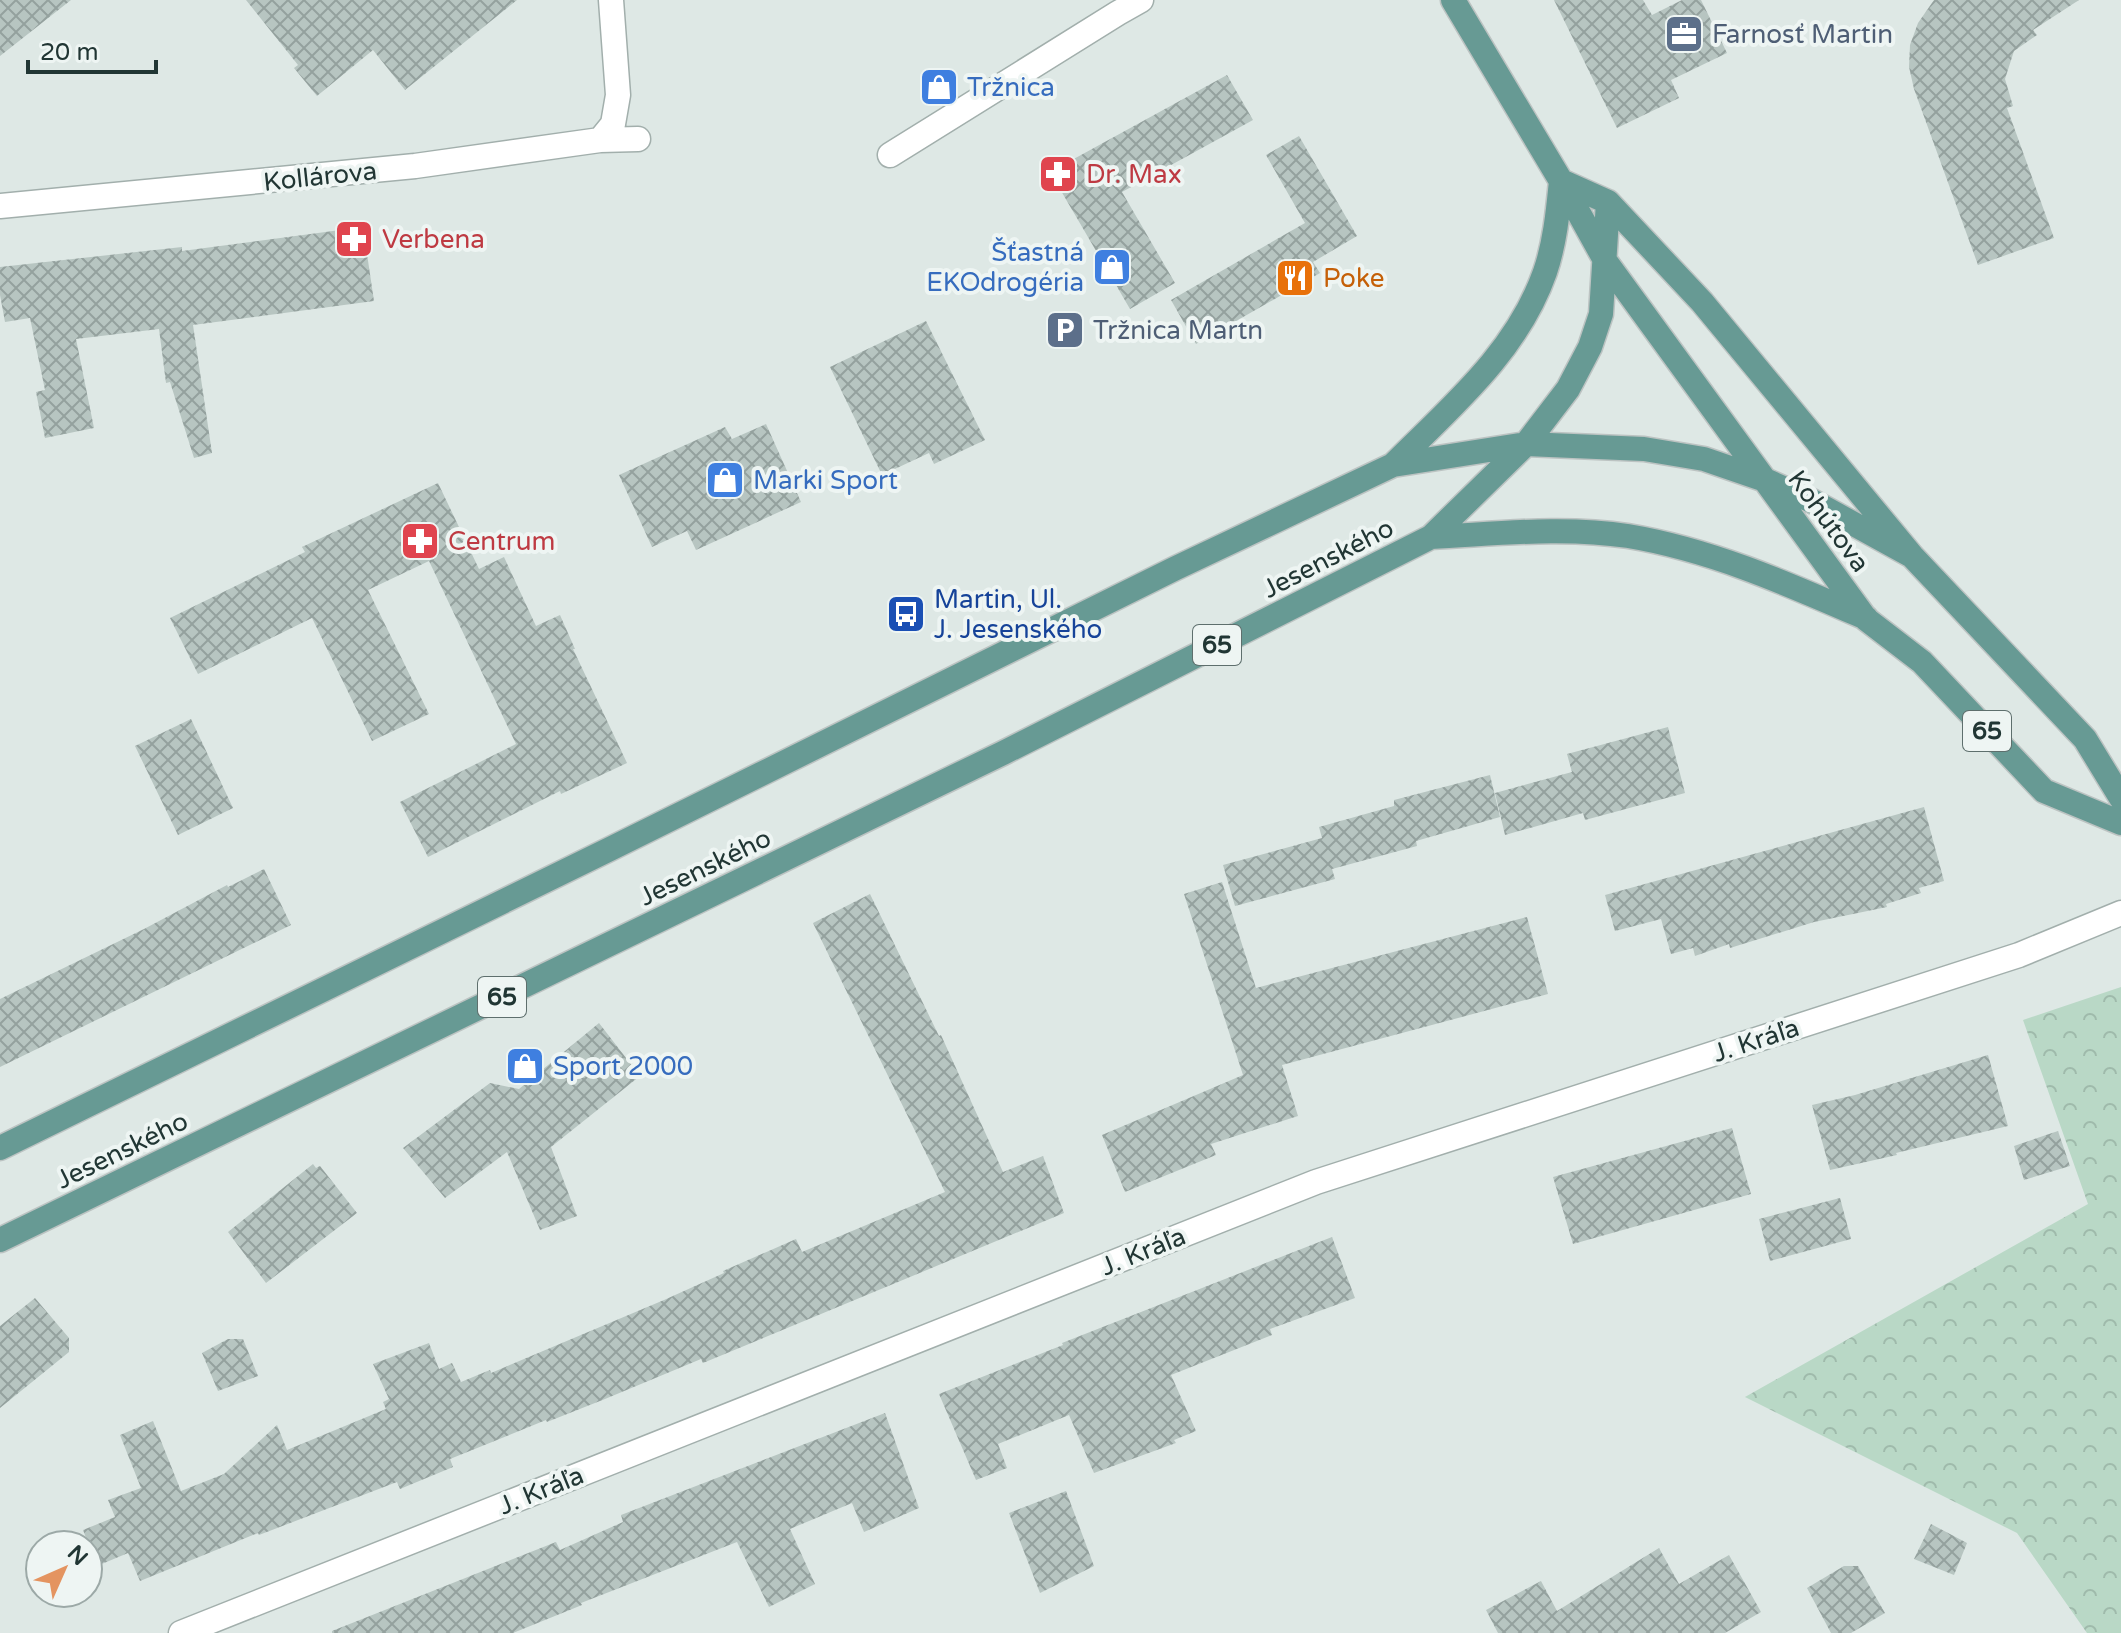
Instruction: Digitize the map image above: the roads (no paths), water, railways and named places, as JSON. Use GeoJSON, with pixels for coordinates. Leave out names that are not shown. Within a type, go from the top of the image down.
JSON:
{"type":"FeatureCollection","features":[{"type":"Feature","properties":{"kind":"main road","name":"Kohútova"},"geometry":{"type":"LineString","coordinates":[[1453,0],[1606,262],[1866,619],[1922,662],[2044,791],[2121,823]]}},
{"type":"Feature","properties":{"kind":"main road","name":"Kohútova"},"geometry":{"type":"LineString","coordinates":[[1561,181],[1608,202],[1702,302],[1912,556],[2085,739],[2121,798]]}},
{"type":"Feature","properties":{"kind":"main road","name":"Jesenského"},"geometry":{"type":"LineString","coordinates":[[1393,465],[1491,367],[1517,330],[1545,272],[1555,231],[1561,181]]}},
{"type":"Feature","properties":{"kind":"main road","name":"Jesenského"},"geometry":{"type":"LineString","coordinates":[[0,1240],[989,760],[1431,537],[1526,444],[1568,389],[1590,347],[1601,314],[1608,202]]}},
{"type":"Feature","properties":{"kind":"main road","name":"Jesenského"},"geometry":{"type":"LineString","coordinates":[[0,1148],[1176,568],[1393,465],[1526,444],[1644,449],[1704,459],[1765,480],[1812,501],[1912,556]]}},
{"type":"Feature","properties":{"kind":"main road","name":"Jesenského"},"geometry":{"type":"LineString","coordinates":[[1431,537],[1556,530],[1626,536],[1694,550],[1747,568],[1866,619]]}},
{"type":"Feature","properties":{"kind":"street"},"geometry":{"type":"LineString","coordinates":[[600,140],[613,124],[618,95],[611,0]]}},
{"type":"Feature","properties":{"kind":"street"},"geometry":{"type":"LineString","coordinates":[[890,155],[1141,0]]}},
{"type":"Feature","properties":{"kind":"street","name":"Kollárova"},"geometry":{"type":"LineString","coordinates":[[0,206],[330,175],[600,140],[638,139]]}},
{"type":"Feature","properties":{"kind":"street","name":"J. Kráľa"},"geometry":{"type":"LineString","coordinates":[[181,1633],[1316,1182],[2019,955],[2121,913]]}},
{"type":"Feature","properties":{"kind":"place","name":"Farnosť Martin"},"geometry":{"type":"Point","coordinates":[1684,34]}},
{"type":"Feature","properties":{"kind":"place","name":"Tržnica"},"geometry":{"type":"Point","coordinates":[939,87]}},
{"type":"Feature","properties":{"kind":"place","name":"Dr. Max"},"geometry":{"type":"Point","coordinates":[1058,174]}},
{"type":"Feature","properties":{"kind":"place","name":"Verbena"},"geometry":{"type":"Point","coordinates":[354,239]}},
{"type":"Feature","properties":{"kind":"place","name":"Šťastná EKOdrogéria"},"geometry":{"type":"Point","coordinates":[1112,267]}},
{"type":"Feature","properties":{"kind":"place","name":"Poke"},"geometry":{"type":"Point","coordinates":[1295,278]}},
{"type":"Feature","properties":{"kind":"place","name":"Tržnica Martn"},"geometry":{"type":"Point","coordinates":[1065,330]}},
{"type":"Feature","properties":{"kind":"place","name":"Marki Sport"},"geometry":{"type":"Point","coordinates":[725,480]}},
{"type":"Feature","properties":{"kind":"place","name":"Centrum"},"geometry":{"type":"Point","coordinates":[420,541]}},
{"type":"Feature","properties":{"kind":"place","name":"Martin, Ul. J. Jesenského"},"geometry":{"type":"Point","coordinates":[906,614]}},
{"type":"Feature","properties":{"kind":"place","name":"Sport 2000"},"geometry":{"type":"Point","coordinates":[525,1066]}}]}
